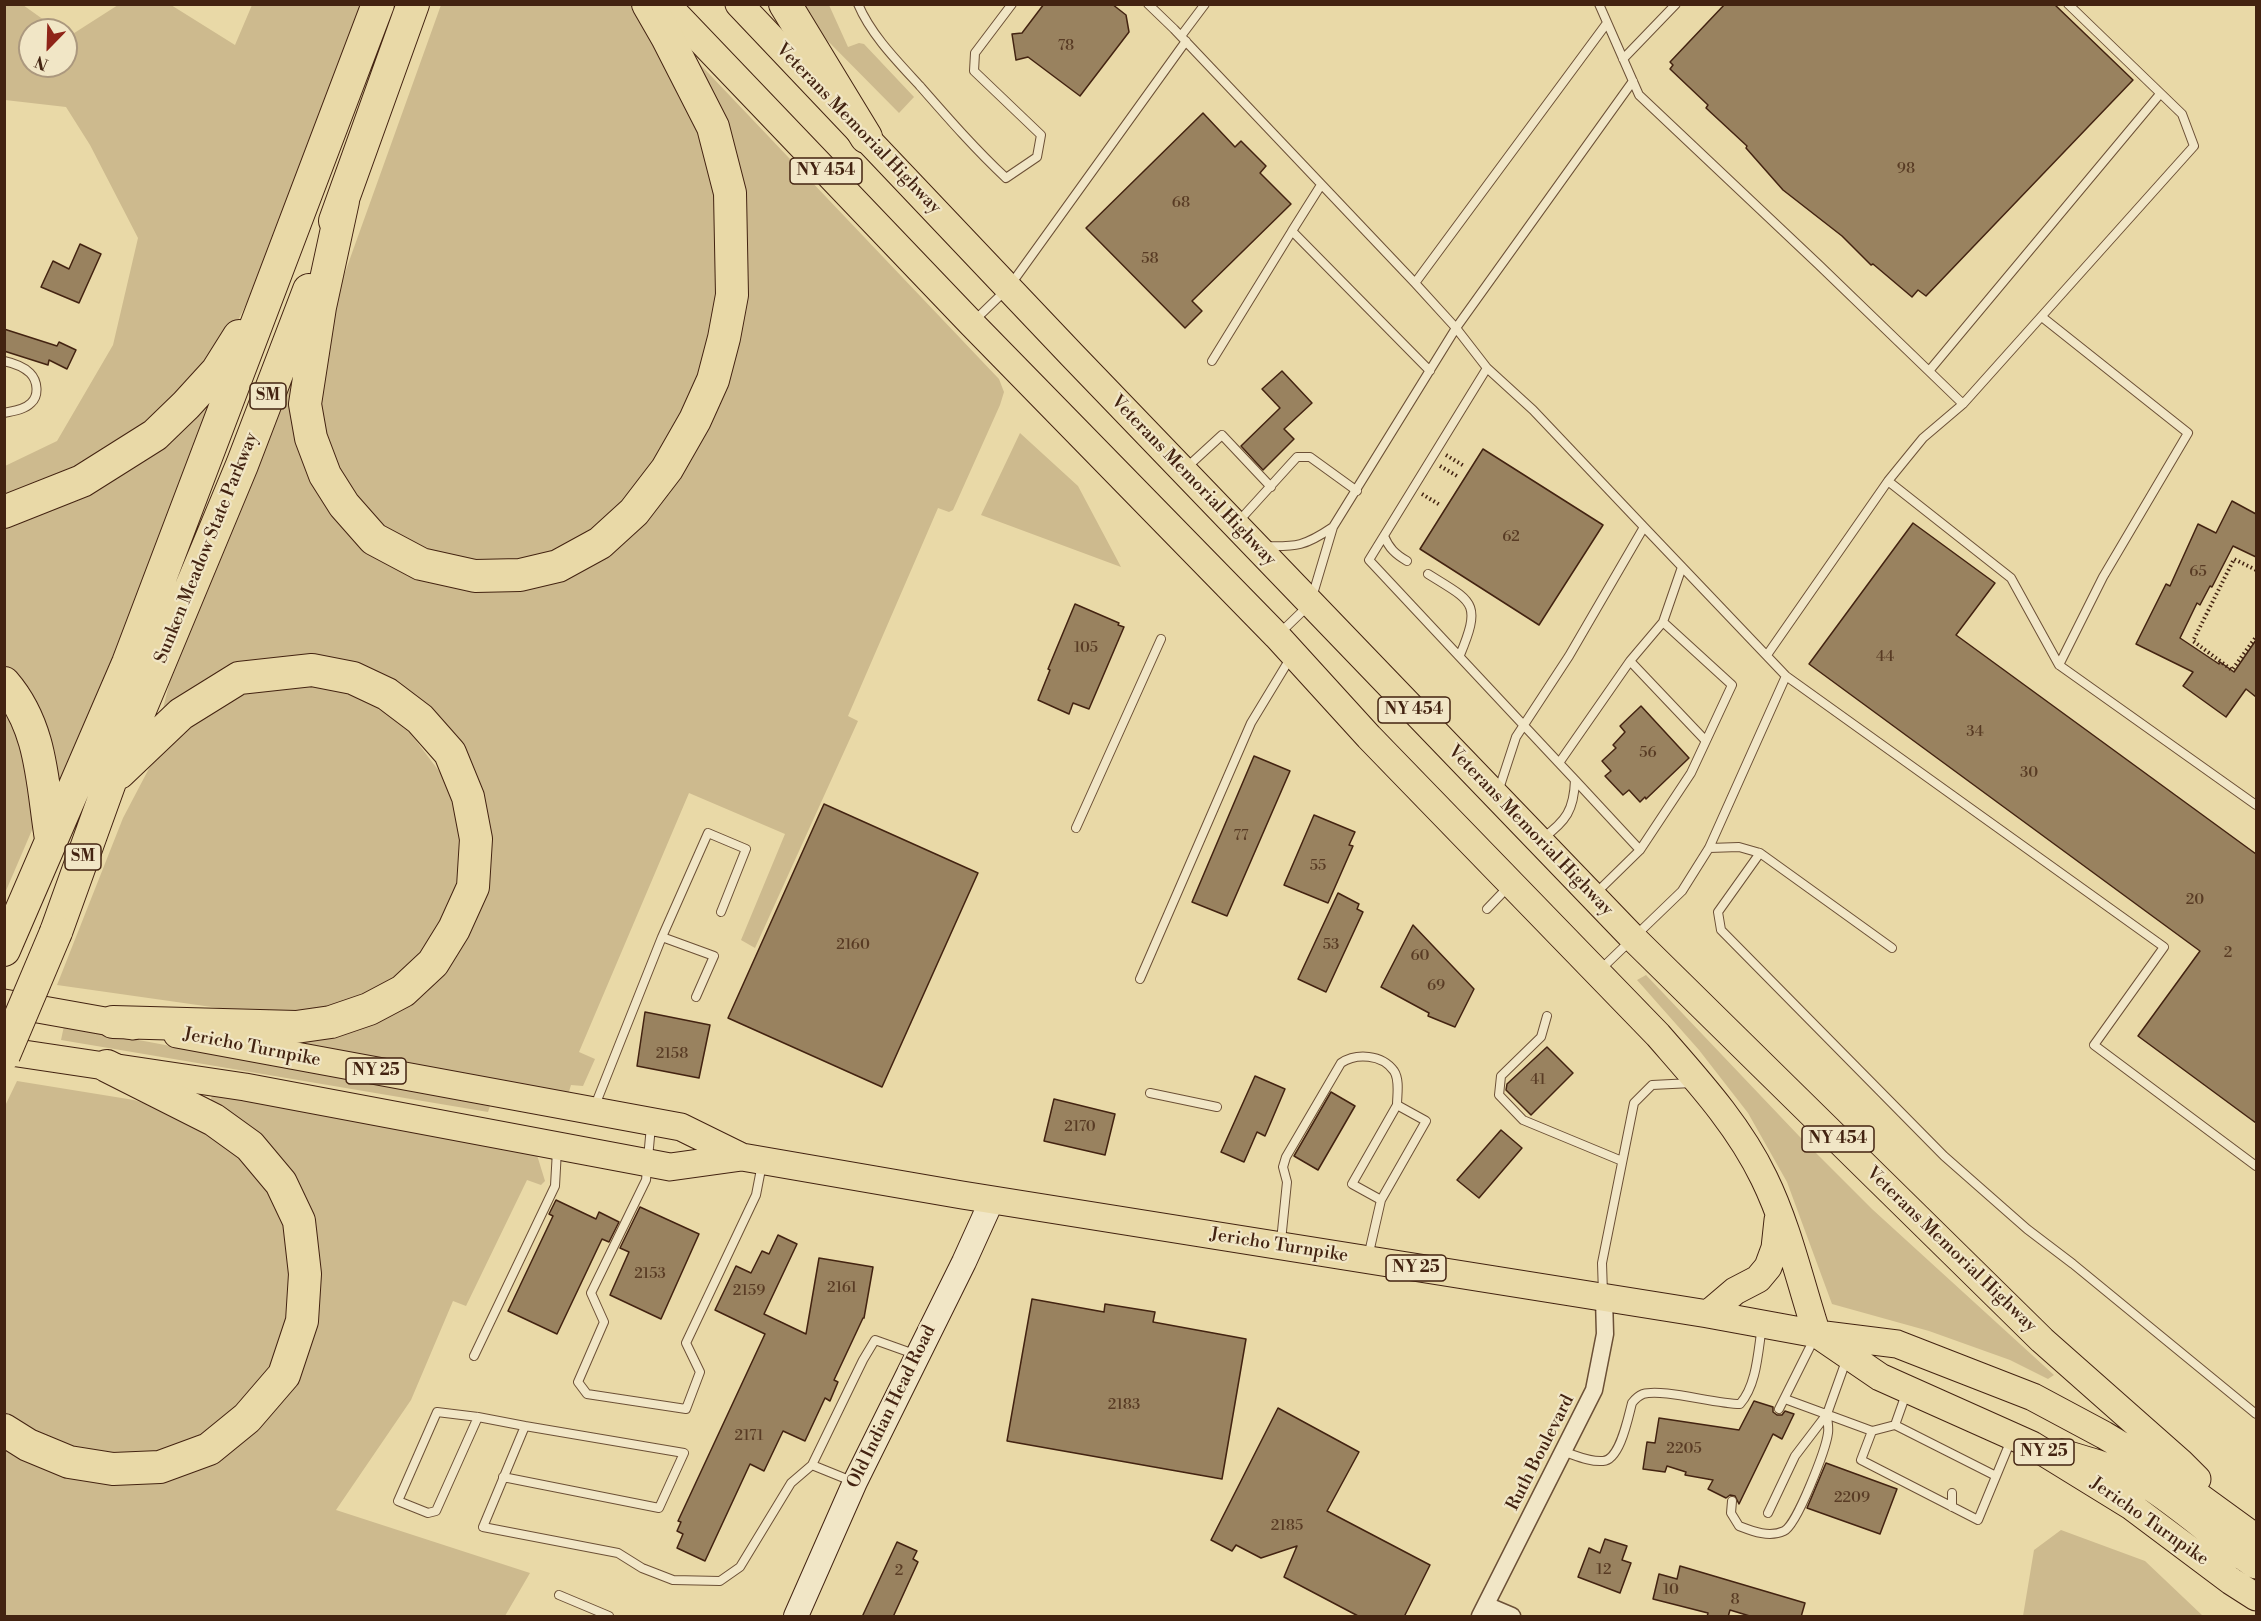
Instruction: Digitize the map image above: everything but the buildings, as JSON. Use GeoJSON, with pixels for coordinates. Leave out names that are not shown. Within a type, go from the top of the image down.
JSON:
{"type":"FeatureCollection","features":[{"type":"Feature","properties":{"kind":"highway","name":"Sunken Meadow State Parkway"},"geometry":{"type":"LineString","coordinates":[[11,936],[128,663],[378,4]]}},
{"type":"Feature","properties":{"kind":"highway","name":"Sunken Meadow State Parkway"},"geometry":{"type":"LineString","coordinates":[[4,1053],[56,932],[110,782],[242,465],[343,201],[413,4]]}},
{"type":"Feature","properties":{"kind":"highway"},"geometry":{"type":"LineString","coordinates":[[343,201],[320,307],[304,404],[311,438],[325,475],[344,505],[374,538],[421,564],[475,576],[520,575],[558,566],[600,543],[634,512],[668,469],[695,420],[713,380],[732,295],[730,194],[713,127],[648,4]]}},
{"type":"Feature","properties":{"kind":"highway"},"geometry":{"type":"LineString","coordinates":[[785,4],[866,137]]}},
{"type":"Feature","properties":{"kind":"highway"},"geometry":{"type":"LineString","coordinates":[[4,512],[82,480],[155,435],[217,371],[269,290]]}},
{"type":"Feature","properties":{"kind":"highway"},"geometry":{"type":"LineString","coordinates":[[110,782],[181,714],[239,678],[312,670],[353,678],[387,694],[420,719],[450,753],[468,797],[477,839],[473,886],[454,928],[433,963],[403,991],[369,1009],[331,1022],[296,1027],[113,1022]]}},
{"type":"Feature","properties":{"kind":"highway"},"geometry":{"type":"LineString","coordinates":[[4,682],[18,698],[41,761],[51,839]]}},
{"type":"Feature","properties":{"kind":"highway"},"geometry":{"type":"LineString","coordinates":[[4,1430],[28,1445],[69,1462],[113,1469],[160,1467],[208,1449],[247,1418],[284,1375],[302,1321],[305,1274],[299,1221],[281,1183],[250,1146],[214,1120],[107,1066]]}},
{"type":"Feature","properties":{"kind":"main road","name":"NY 454"},"geometry":{"type":"LineString","coordinates":[[666,4],[1658,1035],[1743,1140],[1764,1178],[1779,1213],[1817,1334]]}},
{"type":"Feature","properties":{"kind":"main road","name":"Veterans Memorial Highway"},"geometry":{"type":"LineString","coordinates":[[739,4],[1592,897],[2042,1340],[2180,1462],[2253,1531]]}},
{"type":"Feature","properties":{"kind":"main road","name":"Jericho Turnpike"},"geometry":{"type":"LineString","coordinates":[[4,1003],[681,1127],[752,1158],[992,1200],[1708,1314],[1817,1334],[1898,1344],[2033,1397],[2104,1435],[2165,1472],[2253,1531]]}},
{"type":"Feature","properties":{"kind":"main road","name":"Jericho Turnpike"},"geometry":{"type":"LineString","coordinates":[[4,1053],[244,1087],[670,1167],[752,1158]]}},
{"type":"Feature","properties":{"kind":"main road"},"geometry":{"type":"LineString","coordinates":[[1708,1314],[1735,1291],[1758,1279],[1768,1267],[1775,1248],[1779,1213]]}},
{"type":"Feature","properties":{"kind":"main road","name":"Jericho Turnpike"},"geometry":{"type":"LineString","coordinates":[[1817,1334],[1880,1377],[2022,1441],[2131,1506],[2256,1597]]}},
{"type":"Feature","properties":{"kind":"main road"},"geometry":{"type":"LineString","coordinates":[[2022,1441],[2102,1464],[2151,1488],[2256,1565]]}},
{"type":"Feature","properties":{"kind":"street","name":"Old Indian Head Road"},"geometry":{"type":"LineString","coordinates":[[795,1617],[855,1482],[992,1200]]}},
{"type":"Feature","properties":{"kind":"street","name":"Ruth Boulevard"},"geometry":{"type":"LineString","coordinates":[[1483,1611],[1565,1452],[1594,1390],[1605,1334],[1604,1298]]}},
{"type":"Feature","properties":{"kind":"street"},"geometry":{"type":"LineString","coordinates":[[1483,1611],[1512,1617]]}},
{"type":"Feature","properties":{"kind":"lane"},"geometry":{"type":"LineString","coordinates":[[858,4],[865,20],[902,67],[977,151],[1006,178],[1037,158],[1041,135],[974,71],[975,53],[1012,4]]}},
{"type":"Feature","properties":{"kind":"lane"},"geometry":{"type":"LineString","coordinates":[[1148,4],[1415,283],[1456,328],[1487,368],[1533,410],[1786,676],[2164,947],[2094,1045],[2256,1166]]}},
{"type":"Feature","properties":{"kind":"lane"},"geometry":{"type":"LineString","coordinates":[[971,323],[1009,287],[1183,38],[1204,4]]}},
{"type":"Feature","properties":{"kind":"lane"},"geometry":{"type":"LineString","coordinates":[[1599,4],[1639,95],[1963,404]]}},
{"type":"Feature","properties":{"kind":"lane"},"geometry":{"type":"LineString","coordinates":[[1623,58],[1676,4]]}},
{"type":"Feature","properties":{"kind":"lane"},"geometry":{"type":"LineString","coordinates":[[1767,655],[1888,481],[1923,438],[1963,404],[2194,146],[2182,114],[2068,4]]}},
{"type":"Feature","properties":{"kind":"lane"},"geometry":{"type":"LineString","coordinates":[[1415,283],[1607,23]]}},
{"type":"Feature","properties":{"kind":"lane"},"geometry":{"type":"LineString","coordinates":[[1140,979],[1285,645],[1310,604],[1333,527],[1456,328],[1633,81]]}},
{"type":"Feature","properties":{"kind":"lane"},"geometry":{"type":"LineString","coordinates":[[1929,371],[2160,94]]}},
{"type":"Feature","properties":{"kind":"lane"},"geometry":{"type":"LineString","coordinates":[[1212,361],[1321,185]]}},
{"type":"Feature","properties":{"kind":"lane"},"geometry":{"type":"LineString","coordinates":[[1292,231],[1430,371]]}},
{"type":"Feature","properties":{"kind":"lane"},"geometry":{"type":"LineString","coordinates":[[2042,317],[2188,433],[2103,577],[2059,665]]}},
{"type":"Feature","properties":{"kind":"lane"},"geometry":{"type":"LineString","coordinates":[[4,361],[15,364],[30,373],[35,382],[37,394],[31,403],[19,410],[4,413]]}},
{"type":"Feature","properties":{"kind":"lane"},"geometry":{"type":"LineString","coordinates":[[1487,368],[1369,560],[1640,850]]}},
{"type":"Feature","properties":{"kind":"lane"},"geometry":{"type":"LineString","coordinates":[[1184,470],[1222,435],[1271,487]]}},
{"type":"Feature","properties":{"kind":"lane"},"geometry":{"type":"LineString","coordinates":[[1236,524],[1297,457],[1310,457],[1357,491]]}},
{"type":"Feature","properties":{"kind":"lane"},"geometry":{"type":"LineString","coordinates":[[1888,481],[2011,578],[2059,665],[2256,805]]}},
{"type":"Feature","properties":{"kind":"lane"},"geometry":{"type":"LineString","coordinates":[[1257,546],[1311,543],[1333,527]]}},
{"type":"Feature","properties":{"kind":"lane"},"geometry":{"type":"LineString","coordinates":[[1497,796],[1516,737],[1569,656],[1644,527]]}},
{"type":"Feature","properties":{"kind":"lane"},"geometry":{"type":"LineString","coordinates":[[1384,536],[1395,554],[1407,561]]}},
{"type":"Feature","properties":{"kind":"lane"},"geometry":{"type":"LineString","coordinates":[[1559,763],[1630,661],[1663,622],[1682,567]]}},
{"type":"Feature","properties":{"kind":"lane"},"geometry":{"type":"LineString","coordinates":[[1428,574],[1462,595],[1470,605],[1471,629],[1460,655]]}},
{"type":"Feature","properties":{"kind":"lane"},"geometry":{"type":"LineString","coordinates":[[1592,897],[1640,850],[1691,773],[1732,685],[1663,622]]}},
{"type":"Feature","properties":{"kind":"lane"},"geometry":{"type":"LineString","coordinates":[[1076,828],[1161,639]]}},
{"type":"Feature","properties":{"kind":"lane"},"geometry":{"type":"LineString","coordinates":[[1630,661],[1705,740]]}},
{"type":"Feature","properties":{"kind":"lane"},"geometry":{"type":"LineString","coordinates":[[1597,973],[1682,891],[1709,848],[1786,676]]}},
{"type":"Feature","properties":{"kind":"lane"},"geometry":{"type":"LineString","coordinates":[[1538,841],[1560,825],[1574,800],[1575,780]]}},
{"type":"Feature","properties":{"kind":"lane"},"geometry":{"type":"LineString","coordinates":[[593,1111],[662,938],[708,833],[746,849],[721,912]]}},
{"type":"Feature","properties":{"kind":"lane"},"geometry":{"type":"LineString","coordinates":[[1709,848],[1739,847],[1760,853],[1892,948]]}},
{"type":"Feature","properties":{"kind":"lane"},"geometry":{"type":"LineString","coordinates":[[1760,853],[1718,912],[1721,930],[1960,1170],[2027,1229],[2090,1277],[2256,1414]]}},
{"type":"Feature","properties":{"kind":"lane"},"geometry":{"type":"LineString","coordinates":[[1487,909],[1512,884]]}},
{"type":"Feature","properties":{"kind":"lane"},"geometry":{"type":"LineString","coordinates":[[662,938],[714,956],[696,997]]}},
{"type":"Feature","properties":{"kind":"lane"},"geometry":{"type":"LineString","coordinates":[[1547,1016],[1540,1036],[1501,1076],[1498,1095],[1523,1120],[1622,1161]]}},
{"type":"Feature","properties":{"kind":"lane"},"geometry":{"type":"LineString","coordinates":[[1280,1246],[1287,1182],[1283,1167],[1286,1157],[1341,1064],[1350,1057],[1366,1056],[1381,1062],[1394,1071],[1398,1088],[1397,1105],[1352,1184],[1381,1200]]}},
{"type":"Feature","properties":{"kind":"lane"},"geometry":{"type":"LineString","coordinates":[[1604,1298],[1602,1263],[1634,1103],[1652,1085],[1699,1083]]}},
{"type":"Feature","properties":{"kind":"lane"},"geometry":{"type":"LineString","coordinates":[[1150,1093],[1217,1107]]}},
{"type":"Feature","properties":{"kind":"lane"},"geometry":{"type":"LineString","coordinates":[[1368,1260],[1381,1200],[1426,1121],[1397,1105]]}},
{"type":"Feature","properties":{"kind":"lane"},"geometry":{"type":"LineString","coordinates":[[651,1122],[646,1180],[591,1293],[604,1322],[578,1382],[587,1395],[686,1409],[700,1372],[686,1343],[756,1195],[752,1158]]}},
{"type":"Feature","properties":{"kind":"lane"},"geometry":{"type":"LineString","coordinates":[[474,1356],[555,1186],[557,1146]]}},
{"type":"Feature","properties":{"kind":"lane"},"geometry":{"type":"LineString","coordinates":[[1565,1452],[1605,1461],[1612,1457],[1621,1441],[1632,1403],[1644,1394],[1661,1393],[1724,1404],[1740,1404],[1752,1380],[1763,1324]]}},
{"type":"Feature","properties":{"kind":"lane"},"geometry":{"type":"LineString","coordinates":[[1779,1409],[1817,1334]]}},
{"type":"Feature","properties":{"kind":"lane"},"geometry":{"type":"LineString","coordinates":[[525,1426],[483,1527],[618,1553],[642,1568],[673,1580],[720,1581],[740,1567],[791,1483],[812,1465],[875,1340],[918,1355]]}},
{"type":"Feature","properties":{"kind":"lane"},"geometry":{"type":"LineString","coordinates":[[1768,1513],[1795,1456],[1827,1414],[1848,1355]]}},
{"type":"Feature","properties":{"kind":"lane"},"geometry":{"type":"LineString","coordinates":[[1895,1425],[1907,1389]]}},
{"type":"Feature","properties":{"kind":"lane"},"geometry":{"type":"LineString","coordinates":[[1785,1399],[1872,1431],[1895,1425],[1996,1476]]}},
{"type":"Feature","properties":{"kind":"lane"},"geometry":{"type":"LineString","coordinates":[[478,1417],[436,1511],[428,1514],[398,1501],[437,1412],[478,1417],[684,1453],[659,1508],[503,1477]]}},
{"type":"Feature","properties":{"kind":"lane"},"geometry":{"type":"LineString","coordinates":[[1732,1501],[1731,1513],[1738,1526],[1768,1534],[1790,1528],[1810,1487],[1829,1432],[1827,1414]]}},
{"type":"Feature","properties":{"kind":"lane"},"geometry":{"type":"LineString","coordinates":[[1872,1431],[1861,1460],[1978,1520],[1996,1476],[2022,1441]]}},
{"type":"Feature","properties":{"kind":"lane"},"geometry":{"type":"LineString","coordinates":[[1915,1434],[1915,1446]]}},
{"type":"Feature","properties":{"kind":"lane"},"geometry":{"type":"LineString","coordinates":[[1952,1453],[1952,1465]]}},
{"type":"Feature","properties":{"kind":"lane"},"geometry":{"type":"LineString","coordinates":[[812,1465],[855,1482]]}},
{"type":"Feature","properties":{"kind":"lane"},"geometry":{"type":"LineString","coordinates":[[1915,1477],[1915,1488]]}},
{"type":"Feature","properties":{"kind":"lane"},"geometry":{"type":"LineString","coordinates":[[1952,1493],[1952,1507]]}},
{"type":"Feature","properties":{"kind":"lane"},"geometry":{"type":"LineString","coordinates":[[559,1595],[609,1617]]}},
{"type":"Feature","properties":{"kind":"path"},"geometry":{"type":"LineString","coordinates":[[2256,570],[2234,559],[2193,641],[2232,670],[2256,637]]}},
{"type":"Feature","properties":{"kind":"shaded area"},"geometry":{"type":"Polygon","coordinates":[[[5,5],[23,5],[41,18],[18,18],[18,78],[78,78],[78,31],[118,5],[171,5],[235,45],[252,5],[371,5],[265,267],[234,328],[185,391],[133,439],[5,502],[5,466],[57,441],[113,345],[138,238],[90,145],[66,107],[5,100],[5,5]]]}},
{"type":"Feature","properties":{"kind":"shaded area"},"geometry":{"type":"Polygon","coordinates":[[[441,5],[634,5],[677,80],[718,180],[725,274],[709,354],[677,432],[627,502],[575,547],[524,563],[465,567],[416,550],[367,519],[329,468],[314,404],[324,331],[441,5]]]}},
{"type":"Feature","properties":{"kind":"shaded area"},"geometry":{"type":"Polygon","coordinates":[[[802,5],[829,5],[848,47],[859,43],[864,44],[914,97],[899,113],[817,30],[802,5]]]}},
{"type":"Feature","properties":{"kind":"shaded area"},"geometry":{"type":"Polygon","coordinates":[[[694,58],[999,379],[1004,392],[1000,405],[953,510],[949,512],[938,508],[848,716],[858,721],[755,948],[741,940],[785,834],[689,793],[579,1052],[595,1059],[583,1086],[571,1085],[568,1095],[285,1040],[361,1027],[471,917],[467,760],[320,661],[159,724],[172,673],[304,345],[343,518],[490,590],[640,519],[743,285],[694,58]]]}},
{"type":"Feature","properties":{"kind":"shaded area"},"geometry":{"type":"Polygon","coordinates":[[[226,376],[54,814],[55,753],[31,695],[5,670],[4,520],[226,376]]]}},
{"type":"Feature","properties":{"kind":"shaded area"},"geometry":{"type":"Polygon","coordinates":[[[1020,433],[1078,486],[1121,567],[981,515],[1020,433]]]}},
{"type":"Feature","properties":{"kind":"shaded area"},"geometry":{"type":"Polygon","coordinates":[[[309,680],[392,709],[445,779],[466,852],[452,914],[413,970],[375,998],[319,1015],[254,1013],[57,985],[123,818],[155,757],[187,720],[241,687],[309,680]]]}},
{"type":"Feature","properties":{"kind":"shaded area"},"geometry":{"type":"Polygon","coordinates":[[[5,701],[19,717],[38,816],[5,893],[5,701]]]}},
{"type":"Feature","properties":{"kind":"shaded area"},"geometry":{"type":"Polygon","coordinates":[[[1646,975],[1872,1209],[2054,1375],[2048,1379],[2010,1360],[1929,1331],[1832,1304],[1787,1182],[1748,1113],[1699,1050],[1637,980],[1646,975]]]}},
{"type":"Feature","properties":{"kind":"shaded area"},"geometry":{"type":"Polygon","coordinates":[[[64,1026],[490,1106],[488,1112],[61,1040],[64,1026]]]}},
{"type":"Feature","properties":{"kind":"shaded area"},"geometry":{"type":"Polygon","coordinates":[[[17,1081],[134,1100],[187,1117],[230,1144],[266,1184],[292,1245],[295,1305],[274,1371],[222,1427],[169,1453],[100,1460],[28,1437],[5,1416],[4,1108],[17,1081]]]}},
{"type":"Feature","properties":{"kind":"shaded area"},"geometry":{"type":"Polygon","coordinates":[[[220,1092],[537,1155],[545,1181],[541,1185],[527,1180],[466,1306],[453,1301],[411,1400],[336,1510],[530,1573],[505,1616],[5,1616],[4,1443],[172,1474],[284,1393],[311,1239],[210,1104],[212,1095],[220,1092]]]}},
{"type":"Feature","properties":{"kind":"shaded area"},"geometry":{"type":"Polygon","coordinates":[[[2061,1530],[2145,1561],[2203,1616],[2023,1616],[2034,1550],[2061,1530]]]}}]}
